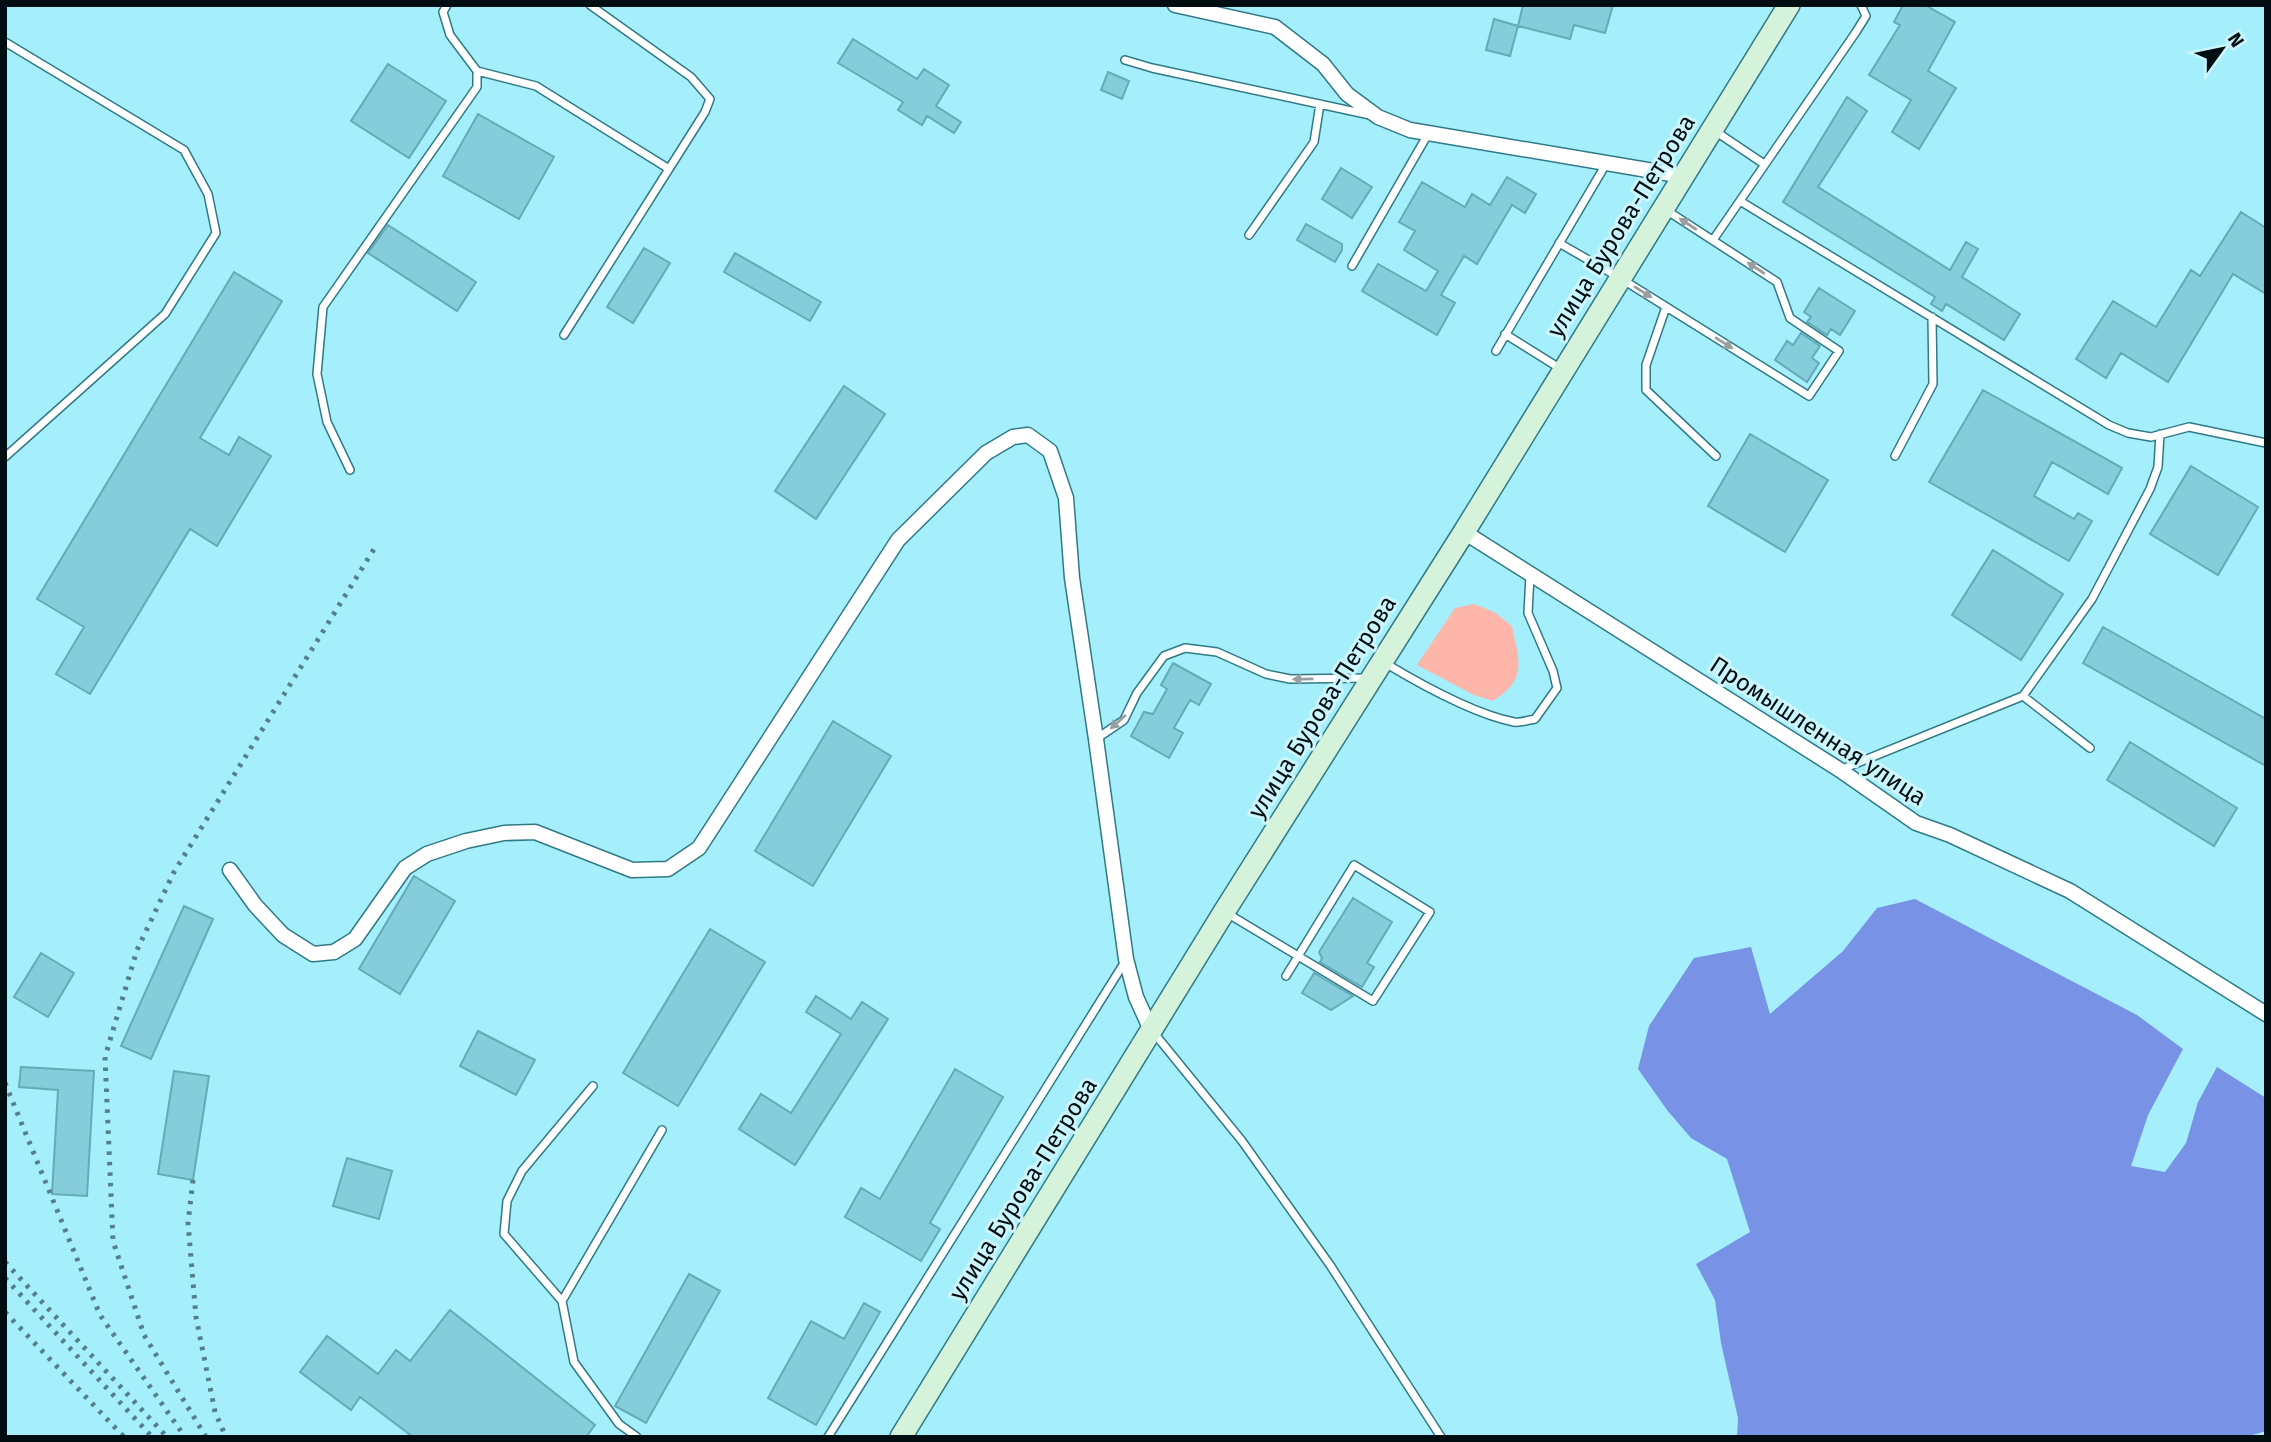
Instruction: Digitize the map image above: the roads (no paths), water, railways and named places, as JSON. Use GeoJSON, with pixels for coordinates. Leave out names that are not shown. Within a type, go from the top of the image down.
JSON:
{"type":"FeatureCollection","features":[{"type":"Feature","properties":{"kind":"main road","name":"улица Бурова-Петрова"},"geometry":{"type":"LineString","coordinates":[[901,1437],[1788,5]]}},
{"type":"Feature","properties":{"kind":"street"},"geometry":{"type":"LineString","coordinates":[[1175,5],[1275,27],[1323,64],[1347,94],[1378,117],[1410,130],[1683,176]]}},
{"type":"Feature","properties":{"kind":"street"},"geometry":{"type":"LineString","coordinates":[[230,870],[255,905],[283,934],[313,954],[334,952],[355,939],[405,868],[427,854],[466,841],[504,833],[535,832],[632,870],[667,869],[699,848],[898,540],[986,453],[1013,437],[1028,435],[1050,451],[1066,498],[1072,578],[1126,959],[1136,997],[1151,1030]]}},
{"type":"Feature","properties":{"kind":"street","name":"Промышленная улица"},"geometry":{"type":"LineString","coordinates":[[1464,532],[1840,770],[1916,823],[1950,835],[2070,891],[2266,1014]]}},
{"type":"Feature","properties":{"kind":"lane"},"geometry":{"type":"LineString","coordinates":[[350,470],[327,422],[317,374],[323,307],[477,88],[477,71],[450,35],[443,12],[447,5]]}},
{"type":"Feature","properties":{"kind":"lane"},"geometry":{"type":"LineString","coordinates":[[564,335],[670,169],[705,112],[710,99],[691,77],[590,5]]}},
{"type":"Feature","properties":{"kind":"lane"},"geometry":{"type":"LineString","coordinates":[[1713,240],[1857,32],[1866,16],[1861,5]]}},
{"type":"Feature","properties":{"kind":"lane"},"geometry":{"type":"LineString","coordinates":[[5,42],[184,150],[208,194],[216,233],[165,314],[5,457]]}},
{"type":"Feature","properties":{"kind":"lane"},"geometry":{"type":"LineString","coordinates":[[1125,60],[1378,117]]}},
{"type":"Feature","properties":{"kind":"lane"},"geometry":{"type":"LineString","coordinates":[[477,71],[536,86],[670,169]]}},
{"type":"Feature","properties":{"kind":"lane"},"geometry":{"type":"LineString","coordinates":[[1249,235],[1314,142],[1320,104]]}},
{"type":"Feature","properties":{"kind":"lane"},"geometry":{"type":"LineString","coordinates":[[1712,129],[1764,164]]}},
{"type":"Feature","properties":{"kind":"lane"},"geometry":{"type":"LineString","coordinates":[[1352,266],[1428,133]]}},
{"type":"Feature","properties":{"kind":"lane"},"geometry":{"type":"LineString","coordinates":[[1496,351],[1606,163]]}},
{"type":"Feature","properties":{"kind":"lane"},"geometry":{"type":"LineString","coordinates":[[1740,201],[2109,425],[2128,433],[2151,437],[2189,427],[2266,443]]}},
{"type":"Feature","properties":{"kind":"lane"},"geometry":{"type":"LineString","coordinates":[[1559,243],[1620,278],[1808,396],[1839,351],[1790,318],[1777,282],[1663,208]]}},
{"type":"Feature","properties":{"kind":"lane"},"geometry":{"type":"LineString","coordinates":[[1666,307],[1646,365],[1646,390],[1716,456]]}},
{"type":"Feature","properties":{"kind":"lane"},"geometry":{"type":"LineString","coordinates":[[1895,456],[1933,384],[1932,317]]}},
{"type":"Feature","properties":{"kind":"lane"},"geometry":{"type":"LineString","coordinates":[[1505,334],[1563,370]]}},
{"type":"Feature","properties":{"kind":"lane"},"geometry":{"type":"LineString","coordinates":[[1840,770],[2023,696],[2092,599],[2150,489],[2158,467],[2160,434]]}},
{"type":"Feature","properties":{"kind":"lane"},"geometry":{"type":"LineString","coordinates":[[1096,739],[1124,720],[1138,693],[1164,656],[1185,648],[1217,652],[1266,674],[1290,679],[1376,670],[1517,723],[1535,719],[1557,688],[1553,671],[1528,612],[1530,575]]}},
{"type":"Feature","properties":{"kind":"lane"},"geometry":{"type":"LineString","coordinates":[[2023,696],[2090,748]]}},
{"type":"Feature","properties":{"kind":"lane"},"geometry":{"type":"LineString","coordinates":[[1224,912],[1298,956],[1373,1001],[1430,912],[1354,865],[1298,956],[1286,976]]}},
{"type":"Feature","properties":{"kind":"lane"},"geometry":{"type":"LineString","coordinates":[[828,1437],[1126,959]]}},
{"type":"Feature","properties":{"kind":"lane"},"geometry":{"type":"LineString","coordinates":[[1151,1030],[1242,1141],[1329,1265],[1441,1437]]}},
{"type":"Feature","properties":{"kind":"lane"},"geometry":{"type":"LineString","coordinates":[[593,1086],[522,1171],[507,1200],[504,1234],[562,1301],[574,1362],[619,1424],[637,1437]]}},
{"type":"Feature","properties":{"kind":"lane"},"geometry":{"type":"LineString","coordinates":[[562,1301],[662,1130]]}},
{"type":"Feature","properties":{"kind":"water"},"geometry":{"type":"Polygon","coordinates":[[[1915,899],[2137,1015],[2183,1049],[2148,1115],[2131,1166],[2165,1172],[2186,1143],[2198,1102],[2217,1067],[2266,1098],[2266,1431],[2246,1437],[1737,1437],[1738,1418],[1721,1343],[1715,1300],[1696,1264],[1750,1232],[1727,1159],[1691,1138],[1638,1069],[1649,1026],[1694,958],[1751,947],[1770,1014],[1843,951],[1877,908],[1915,899]]]}},
{"type":"Feature","properties":{"kind":"railway"},"geometry":{"type":"LineString","coordinates":[[206,1437],[144,1335],[113,1241],[105,1057],[137,950],[174,872],[374,549]]}},
{"type":"Feature","properties":{"kind":"railway"},"geometry":{"type":"LineString","coordinates":[[5,1083],[100,1315],[185,1437]]}},
{"type":"Feature","properties":{"kind":"railway"},"geometry":{"type":"LineString","coordinates":[[193,1180],[188,1223],[196,1317],[215,1412],[226,1437]]}},
{"type":"Feature","properties":{"kind":"railway"},"geometry":{"type":"LineString","coordinates":[[5,1262],[167,1437]]}},
{"type":"Feature","properties":{"kind":"railway"},"geometry":{"type":"LineString","coordinates":[[5,1278],[152,1437]]}},
{"type":"Feature","properties":{"kind":"railway"},"geometry":{"type":"LineString","coordinates":[[5,1312],[124,1437]]}}]}
